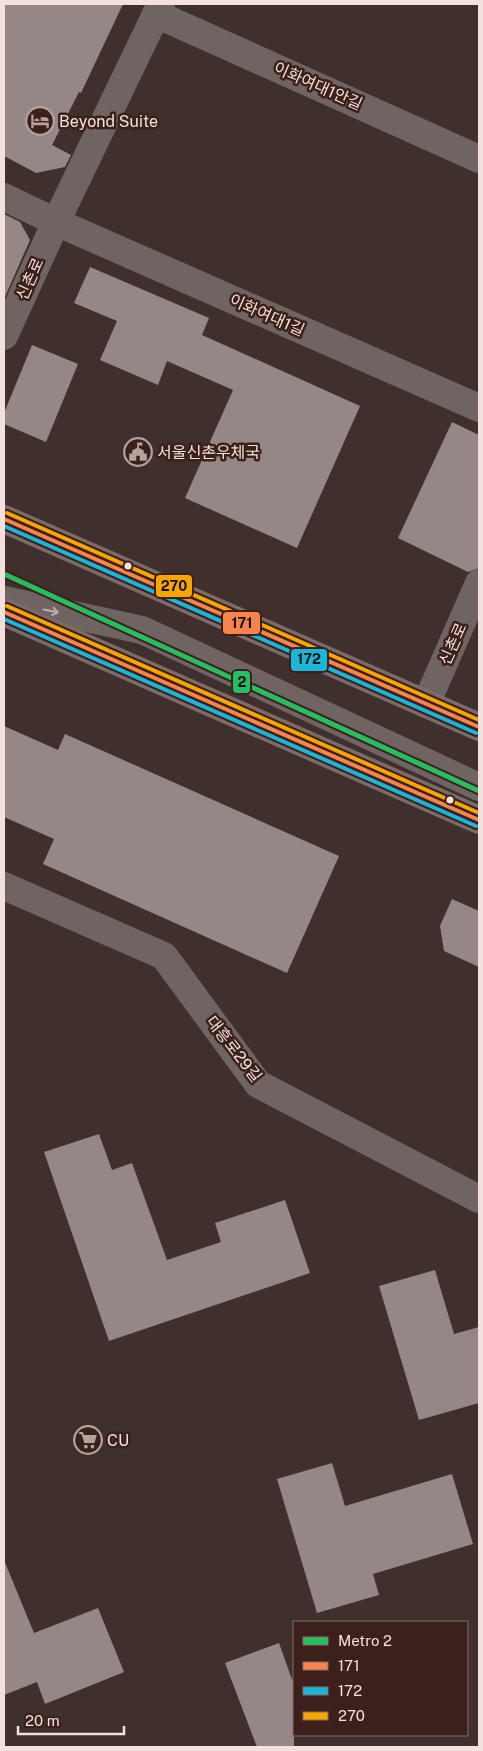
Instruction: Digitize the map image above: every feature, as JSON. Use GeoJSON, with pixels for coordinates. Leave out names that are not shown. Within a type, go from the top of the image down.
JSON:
{"type":"FeatureCollection","features":[{"type":"Feature","properties":{"kind":"main road"},"geometry":{"type":"LineString","coordinates":[[4,519],[479,727]]}},
{"type":"Feature","properties":{"kind":"main road"},"geometry":{"type":"LineString","coordinates":[[4,612],[479,820]]}},
{"type":"Feature","properties":{"kind":"street","name":"이화여대1안길"},"geometry":{"type":"LineString","coordinates":[[158,9],[479,159]]}},
{"type":"Feature","properties":{"kind":"street"},"geometry":{"type":"LineString","coordinates":[[56,222],[158,9]]}},
{"type":"Feature","properties":{"kind":"street","name":"이화여대1길"},"geometry":{"type":"LineString","coordinates":[[4,197],[56,222],[479,408]]}},
{"type":"Feature","properties":{"kind":"street","name":"신촌로"},"geometry":{"type":"LineString","coordinates":[[4,336],[56,222]]}},
{"type":"Feature","properties":{"kind":"street","name":"신촌로"},"geometry":{"type":"LineString","coordinates":[[426,704],[479,583]]}},
{"type":"Feature","properties":{"kind":"street"},"geometry":{"type":"LineString","coordinates":[[4,600],[142,630],[479,787]]}},
{"type":"Feature","properties":{"kind":"street","name":"대흥로29길"},"geometry":{"type":"LineString","coordinates":[[4,886],[164,956],[258,1084],[479,1199]]}},
{"type":"Feature","properties":{"kind":"building"},"geometry":{"type":"Polygon","coordinates":[[[4,4],[123,4],[81,93],[79,92],[52,145],[71,155],[65,167],[36,173],[4,156],[4,4]]]}},
{"type":"Feature","properties":{"kind":"building"},"geometry":{"type":"Polygon","coordinates":[[[4,214],[20,222],[30,240],[4,299],[4,214]]]}},
{"type":"Feature","properties":{"kind":"building"},"geometry":{"type":"Polygon","coordinates":[[[90,267],[209,318],[202,335],[360,406],[297,548],[185,498],[233,390],[167,361],[158,385],[100,360],[117,321],[74,303],[90,267]]]}},
{"type":"Feature","properties":{"kind":"building"},"geometry":{"type":"Polygon","coordinates":[[[32,345],[78,364],[46,442],[4,424],[4,413],[32,345]]]}},
{"type":"Feature","properties":{"kind":"building"},"geometry":{"type":"Polygon","coordinates":[[[452,422],[479,435],[479,568],[468,572],[398,538],[452,422]]]}},
{"type":"Feature","properties":{"kind":"building"},"geometry":{"type":"Polygon","coordinates":[[[4,726],[58,750],[65,734],[339,856],[287,973],[43,864],[54,839],[4,817],[4,726]]]}},
{"type":"Feature","properties":{"kind":"building"},"geometry":{"type":"Polygon","coordinates":[[[452,899],[479,911],[479,967],[444,951],[440,926],[452,899]]]}},
{"type":"Feature","properties":{"kind":"building"},"geometry":{"type":"Polygon","coordinates":[[[99,1134],[112,1170],[132,1163],[167,1260],[221,1242],[215,1223],[285,1200],[310,1273],[109,1341],[44,1152],[99,1134]]]}},
{"type":"Feature","properties":{"kind":"building"},"geometry":{"type":"Polygon","coordinates":[[[435,1270],[454,1334],[479,1327],[479,1403],[419,1420],[379,1286],[435,1270]]]}},
{"type":"Feature","properties":{"kind":"building"},"geometry":{"type":"Polygon","coordinates":[[[332,1463],[345,1506],[452,1474],[473,1544],[373,1574],[379,1595],[317,1613],[277,1479],[332,1463]]]}},
{"type":"Feature","properties":{"kind":"building"},"geometry":{"type":"Polygon","coordinates":[[[4,1560],[34,1633],[98,1608],[124,1672],[45,1704],[37,1682],[4,1695],[4,1560]]]}},
{"type":"Feature","properties":{"kind":"building"},"geometry":{"type":"Polygon","coordinates":[[[279,1643],[293,1682],[294,1747],[257,1747],[225,1663],[279,1643]]]}},
{"type":"Feature","properties":{"kind":"metro line","name":"2"},"geometry":{"type":"LineString","coordinates":[[4,574],[479,791]]}},
{"type":"Feature","properties":{"kind":"transit line","name":"270"},"geometry":{"type":"LineString","coordinates":[[7,513],[479,720]]}},
{"type":"Feature","properties":{"kind":"transit line","name":"171"},"geometry":{"type":"LineString","coordinates":[[4,519],[479,727]]}},
{"type":"Feature","properties":{"kind":"transit line","name":"172"},"geometry":{"type":"LineString","coordinates":[[4,526],[476,733]]}},
{"type":"Feature","properties":{"kind":"transit line","name":"270"},"geometry":{"type":"LineString","coordinates":[[7,606],[479,813]]}},
{"type":"Feature","properties":{"kind":"transit line","name":"171"},"geometry":{"type":"LineString","coordinates":[[4,612],[479,820]]}},
{"type":"Feature","properties":{"kind":"transit line","name":"172"},"geometry":{"type":"LineString","coordinates":[[4,619],[476,826]]}},
{"type":"Feature","properties":{"kind":"place","name":"Beyond Suite"},"geometry":{"type":"Point","coordinates":[40,121]}},
{"type":"Feature","properties":{"kind":"place","name":"서울신촌우체국"},"geometry":{"type":"Point","coordinates":[138,452]}},
{"type":"Feature","properties":{"kind":"place","name":"CU"},"geometry":{"type":"Point","coordinates":[88,1440]}}]}
